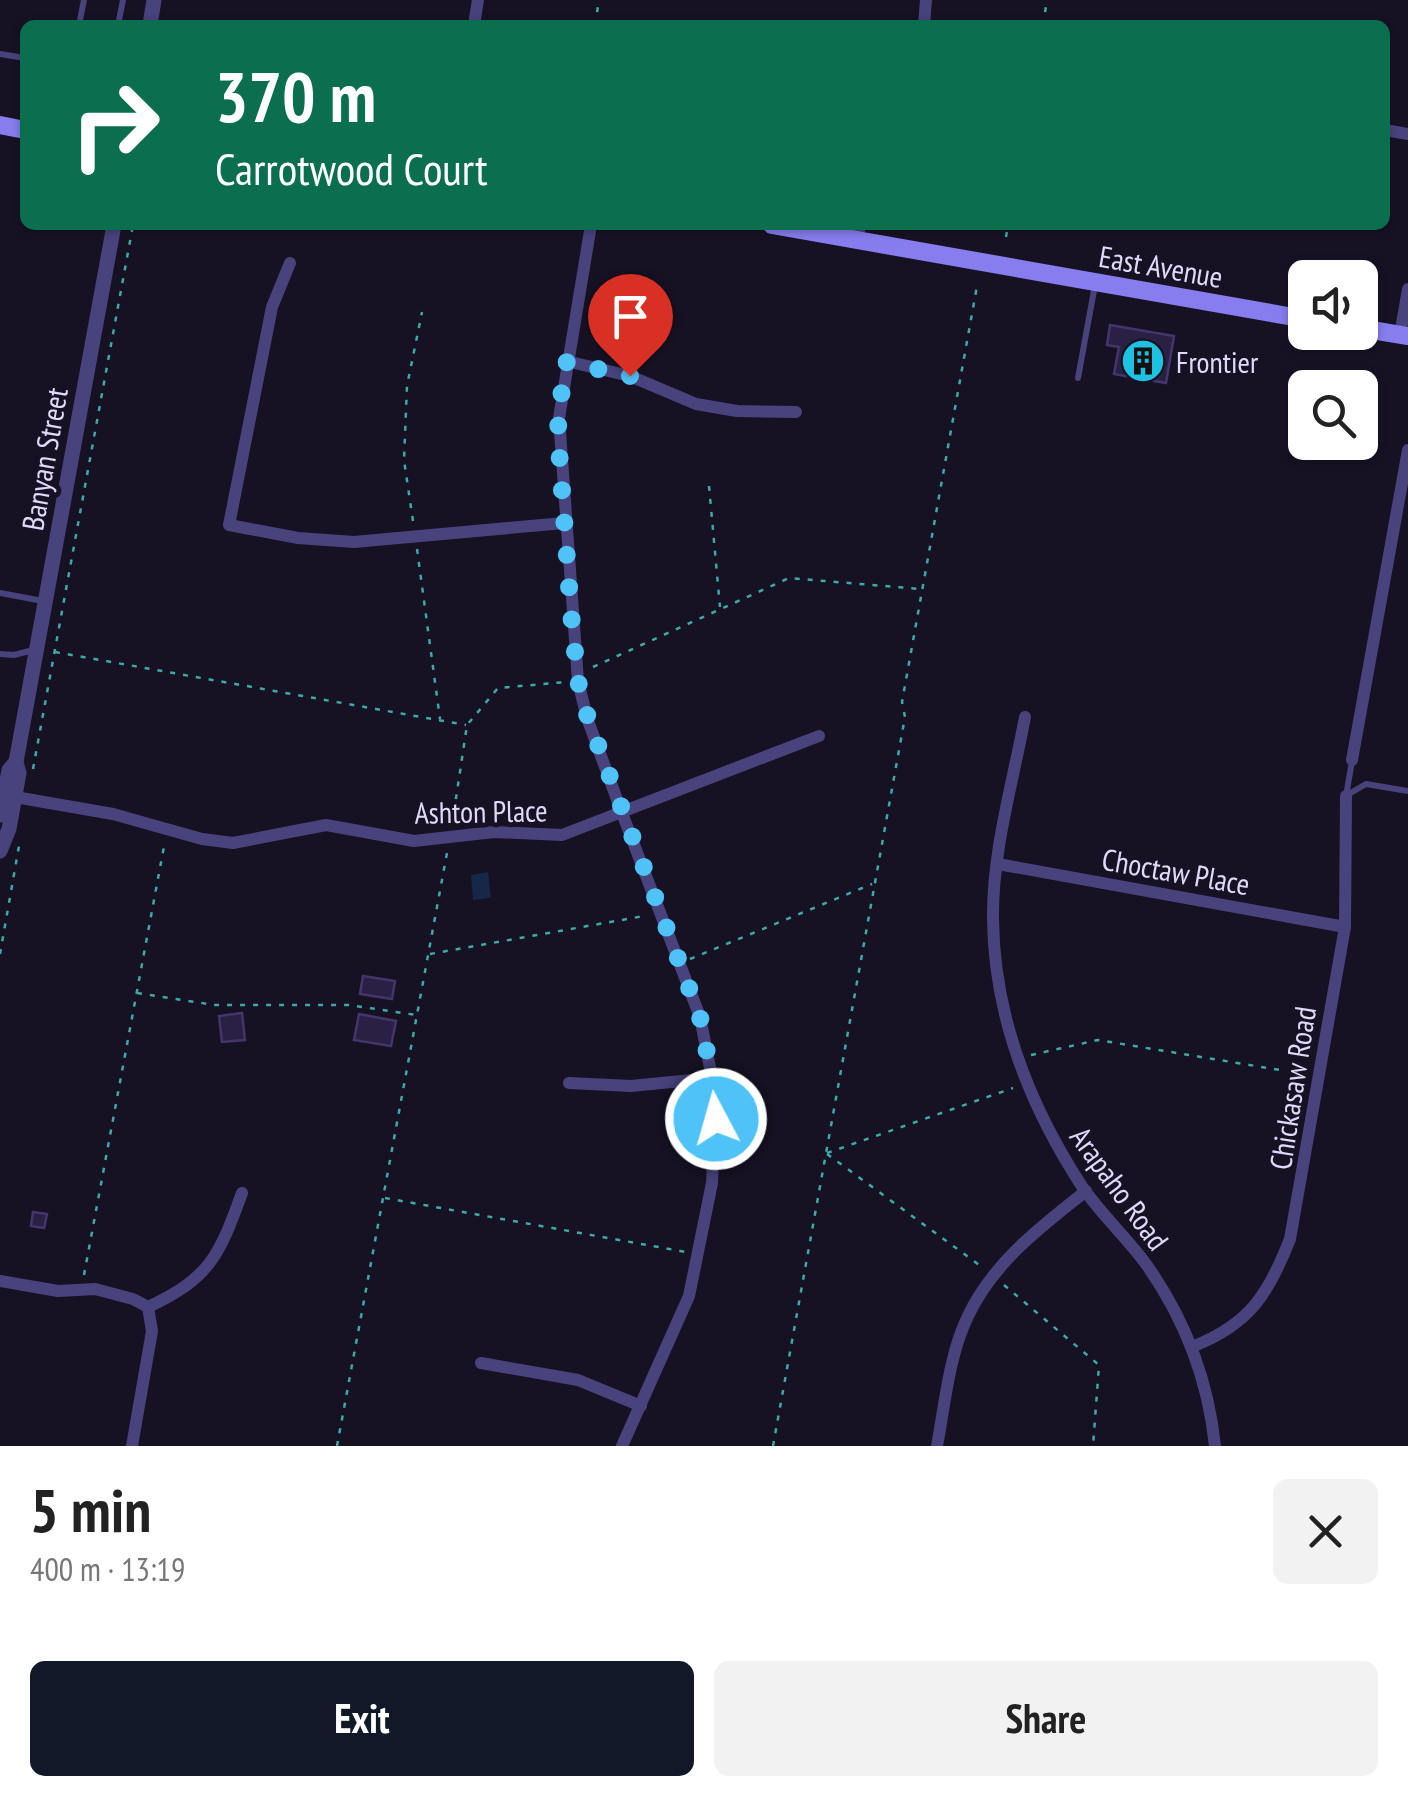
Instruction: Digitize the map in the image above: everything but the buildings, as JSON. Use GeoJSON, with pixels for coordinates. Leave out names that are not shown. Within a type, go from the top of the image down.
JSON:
{"type":"FeatureCollection","features":[{"type":"Feature","properties":{"kind":"main road","name":"East Avenue"},"geometry":{"type":"LineString","coordinates":[[826,230],[1288,316]]}},
{"type":"Feature","properties":{"kind":"main road"},"geometry":{"type":"LineString","coordinates":[[1378,331],[1404,336]]}},
{"type":"Feature","properties":{"kind":"street","name":"Banyan Street"},"geometry":{"type":"LineString","coordinates":[[0,815],[20,773],[16,762],[46,650],[46,601],[113,230]]}},
{"type":"Feature","properties":{"kind":"street"},"geometry":{"type":"LineString","coordinates":[[590,230],[558,418],[578,677],[588,718],[622,814],[700,1017],[716,1119],[712,1183],[689,1296],[622,1446]]}},
{"type":"Feature","properties":{"kind":"street"},"geometry":{"type":"LineString","coordinates":[[290,263],[272,307],[229,525],[298,538],[354,542],[564,523]]}},
{"type":"Feature","properties":{"kind":"street"},"geometry":{"type":"LineString","coordinates":[[1404,336],[1408,289]]}},
{"type":"Feature","properties":{"kind":"street"},"geometry":{"type":"LineString","coordinates":[[566,362],[630,376],[696,404],[737,411],[796,412]]}},
{"type":"Feature","properties":{"kind":"street"},"geometry":{"type":"LineString","coordinates":[[1352,760],[1408,450]]}},
{"type":"Feature","properties":{"kind":"street","name":"Arapaho Road"},"geometry":{"type":"LineString","coordinates":[[1025,717],[998,864],[993,916],[996,970],[1017,1059],[1042,1122],[1086,1191],[1146,1265],[1194,1346],[1215,1446]]}},
{"type":"Feature","properties":{"kind":"street","name":"Ashton Place"},"geometry":{"type":"LineString","coordinates":[[12,796],[113,814],[202,839],[234,843],[326,825],[414,841],[494,832],[562,835],[819,736]]}},
{"type":"Feature","properties":{"kind":"street","name":"Banyan Street"},"geometry":{"type":"LineString","coordinates":[[1,841],[9,829],[12,796]]}},
{"type":"Feature","properties":{"kind":"street","name":"Chickasaw Road"},"geometry":{"type":"LineString","coordinates":[[1194,1346],[1241,1320],[1270,1286],[1290,1239],[1344,927],[1346,796]]}},
{"type":"Feature","properties":{"kind":"street","name":"Choctaw Place"},"geometry":{"type":"LineString","coordinates":[[998,864],[1344,927]]}},
{"type":"Feature","properties":{"kind":"street"},"geometry":{"type":"LineString","coordinates":[[569,1083],[632,1086],[712,1078]]}},
{"type":"Feature","properties":{"kind":"street"},"geometry":{"type":"LineString","coordinates":[[937,1446],[950,1377],[967,1318],[991,1277],[1038,1229],[1086,1191]]}},
{"type":"Feature","properties":{"kind":"street"},"geometry":{"type":"LineString","coordinates":[[0,1281],[58,1292],[95,1289],[148,1308],[201,1277],[229,1229],[242,1193]]}},
{"type":"Feature","properties":{"kind":"street"},"geometry":{"type":"LineString","coordinates":[[132,1446],[152,1330],[148,1308]]}},
{"type":"Feature","properties":{"kind":"street"},"geometry":{"type":"LineString","coordinates":[[481,1363],[578,1380],[641,1406]]}},
{"type":"Feature","properties":{"kind":"lane"},"geometry":{"type":"LineString","coordinates":[[1078,378],[1096,282]]}},
{"type":"Feature","properties":{"kind":"lane"},"geometry":{"type":"LineString","coordinates":[[0,593],[46,601]]}},
{"type":"Feature","properties":{"kind":"lane"},"geometry":{"type":"LineString","coordinates":[[0,654],[46,650]]}},
{"type":"Feature","properties":{"kind":"lane"},"geometry":{"type":"LineString","coordinates":[[1346,796],[1352,760]]}},
{"type":"Feature","properties":{"kind":"lane"},"geometry":{"type":"LineString","coordinates":[[1346,796],[1366,784],[1408,791]]}},
{"type":"Feature","properties":{"kind":"path"},"geometry":{"type":"LineString","coordinates":[[12,796],[132,230]]}},
{"type":"Feature","properties":{"kind":"path"},"geometry":{"type":"LineString","coordinates":[[1006,237],[1007,230]]}},
{"type":"Feature","properties":{"kind":"path"},"geometry":{"type":"LineString","coordinates":[[772,1446],[906,717],[902,702],[977,286]]}},
{"type":"Feature","properties":{"kind":"path"},"geometry":{"type":"LineString","coordinates":[[422,312],[407,386],[404,460],[440,721]]}},
{"type":"Feature","properties":{"kind":"path"},"geometry":{"type":"LineString","coordinates":[[709,486],[720,608]]}},
{"type":"Feature","properties":{"kind":"path"},"geometry":{"type":"LineString","coordinates":[[337,1446],[385,1198],[467,726],[498,688],[578,677],[789,578],[922,589]]}},
{"type":"Feature","properties":{"kind":"path"},"geometry":{"type":"LineString","coordinates":[[46,650],[467,726]]}},
{"type":"Feature","properties":{"kind":"path"},"geometry":{"type":"LineString","coordinates":[[82,1290],[167,829]]}},
{"type":"Feature","properties":{"kind":"path"},"geometry":{"type":"LineString","coordinates":[[0,954],[21,838]]}},
{"type":"Feature","properties":{"kind":"path"},"geometry":{"type":"LineString","coordinates":[[680,964],[875,884]]}},
{"type":"Feature","properties":{"kind":"path"},"geometry":{"type":"LineString","coordinates":[[429,954],[660,913]]}},
{"type":"Feature","properties":{"kind":"path"},"geometry":{"type":"LineString","coordinates":[[137,993],[215,1005],[348,1004],[418,1015]]}},
{"type":"Feature","properties":{"kind":"path"},"geometry":{"type":"LineString","coordinates":[[1017,1059],[1098,1040],[1320,1077]]}},
{"type":"Feature","properties":{"kind":"path"},"geometry":{"type":"LineString","coordinates":[[826,1154],[1027,1083]]}},
{"type":"Feature","properties":{"kind":"path"},"geometry":{"type":"LineString","coordinates":[[385,1198],[698,1254]]}},
{"type":"Feature","properties":{"kind":"water"},"geometry":{"type":"Polygon","coordinates":[[[488,872],[491,898],[473,900],[471,875],[488,872]]]}},
{"type":"Feature","properties":{"kind":"place","name":"Frontier"},"geometry":{"type":"Point","coordinates":[1143,361]}},
{"type":"Feature","properties":{"kind":"route"},"geometry":{"type":"LineString","coordinates":[[630,376],[566,362],[558,418],[559,449],[578,674],[588,718],[622,814],[700,1017],[716,1119]]}}]}
